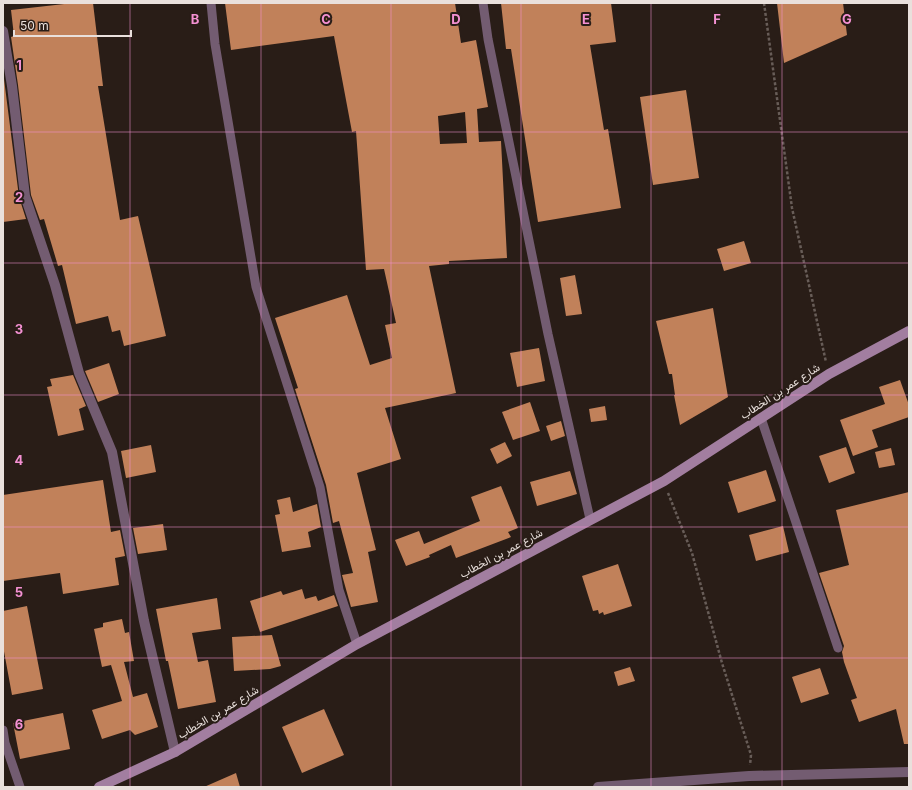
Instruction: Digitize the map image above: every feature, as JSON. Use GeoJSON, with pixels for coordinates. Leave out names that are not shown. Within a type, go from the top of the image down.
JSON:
{"type":"FeatureCollection","features":[{"type":"Feature","properties":{"kind":"main road","name":"شارع عمر بن الخطاب"},"geometry":{"type":"LineString","coordinates":[[99,787],[175,752],[357,644],[664,481],[829,374],[909,331]]}},
{"type":"Feature","properties":{"kind":"street"},"geometry":{"type":"LineString","coordinates":[[3,31],[12,86],[25,196],[55,285],[78,373],[112,452],[144,621],[175,752]]}},
{"type":"Feature","properties":{"kind":"street"},"geometry":{"type":"LineString","coordinates":[[598,787],[749,776],[909,772]]}},
{"type":"Feature","properties":{"kind":"lane"},"geometry":{"type":"LineString","coordinates":[[211,3],[215,44],[256,287],[320,487],[339,590],[357,644]]}},
{"type":"Feature","properties":{"kind":"lane"},"geometry":{"type":"LineString","coordinates":[[483,3],[488,40],[548,334],[590,519]]}},
{"type":"Feature","properties":{"kind":"lane"},"geometry":{"type":"LineString","coordinates":[[760,418],[838,648]]}},
{"type":"Feature","properties":{"kind":"lane"},"geometry":{"type":"LineString","coordinates":[[3,730],[5,743],[20,787]]}},
{"type":"Feature","properties":{"kind":"path"},"geometry":{"type":"LineString","coordinates":[[764,3],[792,208],[829,374]]}},
{"type":"Feature","properties":{"kind":"path"},"geometry":{"type":"LineString","coordinates":[[664,481],[692,553],[722,663],[751,755],[749,776]]}},
{"type":"Feature","properties":{"kind":"building"},"geometry":{"type":"Polygon","coordinates":[[[73,3],[93,3],[103,86],[98,86],[120,220],[138,216],[166,336],[124,346],[120,330],[112,332],[108,316],[76,324],[62,265],[58,266],[44,219],[40,220],[31,195],[11,37],[14,36],[11,10],[73,3]]]}},
{"type":"Feature","properties":{"kind":"building"},"geometry":{"type":"Polygon","coordinates":[[[225,3],[455,3],[461,43],[476,40],[488,107],[477,109],[479,142],[501,141],[507,258],[449,261],[449,264],[429,266],[456,393],[385,408],[401,459],[357,473],[376,550],[368,552],[378,602],[351,607],[342,575],[353,573],[339,521],[333,523],[326,485],[295,389],[298,388],[275,318],[347,295],[370,365],[392,358],[385,325],[396,323],[384,269],[366,270],[356,131],[352,132],[334,36],[231,50],[225,3]],[[465,112],[438,116],[440,144],[467,143],[465,112]]]}},
{"type":"Feature","properties":{"kind":"building"},"geometry":{"type":"Polygon","coordinates":[[[501,3],[611,3],[616,42],[590,45],[604,130],[608,129],[621,208],[538,222],[511,49],[506,49],[501,3]]]}},
{"type":"Feature","properties":{"kind":"building"},"geometry":{"type":"Polygon","coordinates":[[[777,3],[843,3],[847,35],[784,63],[777,3]]]}},
{"type":"Feature","properties":{"kind":"building"},"geometry":{"type":"Polygon","coordinates":[[[3,71],[19,197],[26,219],[3,222],[3,71]]]}},
{"type":"Feature","properties":{"kind":"building"},"geometry":{"type":"Polygon","coordinates":[[[686,90],[699,178],[653,185],[640,97],[686,90]]]}},
{"type":"Feature","properties":{"kind":"building"},"geometry":{"type":"Polygon","coordinates":[[[744,241],[751,263],[724,271],[717,249],[744,241]]]}},
{"type":"Feature","properties":{"kind":"building"},"geometry":{"type":"Polygon","coordinates":[[[575,275],[582,314],[566,316],[560,278],[575,275]]]}},
{"type":"Feature","properties":{"kind":"building"},"geometry":{"type":"Polygon","coordinates":[[[713,308],[728,397],[680,425],[674,395],[672,374],[669,374],[656,321],[713,308]]]}},
{"type":"Feature","properties":{"kind":"building"},"geometry":{"type":"Polygon","coordinates":[[[539,348],[545,381],[517,387],[510,353],[539,348]]]}},
{"type":"Feature","properties":{"kind":"building"},"geometry":{"type":"Polygon","coordinates":[[[109,363],[119,394],[98,402],[85,371],[109,363]]]}},
{"type":"Feature","properties":{"kind":"building"},"geometry":{"type":"Polygon","coordinates":[[[73,375],[86,406],[79,409],[84,430],[58,436],[47,387],[52,386],[50,379],[73,375]]]}},
{"type":"Feature","properties":{"kind":"building"},"geometry":{"type":"Polygon","coordinates":[[[900,380],[909,405],[909,417],[872,430],[878,447],[853,456],[840,420],[885,404],[879,387],[900,380]]]}},
{"type":"Feature","properties":{"kind":"building"},"geometry":{"type":"Polygon","coordinates":[[[530,402],[540,431],[513,440],[502,412],[530,402]]]}},
{"type":"Feature","properties":{"kind":"building"},"geometry":{"type":"Polygon","coordinates":[[[605,406],[607,420],[591,422],[589,409],[605,406]]]}},
{"type":"Feature","properties":{"kind":"building"},"geometry":{"type":"Polygon","coordinates":[[[561,421],[565,436],[551,441],[546,426],[561,421]]]}},
{"type":"Feature","properties":{"kind":"building"},"geometry":{"type":"Polygon","coordinates":[[[505,442],[512,456],[497,464],[490,449],[505,442]]]}},
{"type":"Feature","properties":{"kind":"building"},"geometry":{"type":"Polygon","coordinates":[[[151,445],[156,472],[126,478],[121,451],[151,445]]]}},
{"type":"Feature","properties":{"kind":"building"},"geometry":{"type":"Polygon","coordinates":[[[846,447],[855,473],[829,483],[819,456],[846,447]]]}},
{"type":"Feature","properties":{"kind":"building"},"geometry":{"type":"Polygon","coordinates":[[[891,448],[895,465],[879,468],[875,452],[891,448]]]}},
{"type":"Feature","properties":{"kind":"building"},"geometry":{"type":"Polygon","coordinates":[[[766,470],[776,501],[738,513],[728,482],[766,470]]]}},
{"type":"Feature","properties":{"kind":"building"},"geometry":{"type":"Polygon","coordinates":[[[570,471],[577,494],[537,506],[530,482],[570,471]]]}},
{"type":"Feature","properties":{"kind":"building"},"geometry":{"type":"Polygon","coordinates":[[[103,480],[111,532],[120,530],[125,556],[115,558],[119,585],[63,594],[60,573],[3,581],[3,495],[103,480]]]}},
{"type":"Feature","properties":{"kind":"building"},"geometry":{"type":"Polygon","coordinates":[[[501,486],[518,528],[508,532],[511,537],[456,558],[451,545],[429,555],[430,557],[406,566],[395,540],[419,531],[424,544],[480,521],[471,497],[501,486]]]}},
{"type":"Feature","properties":{"kind":"building"},"geometry":{"type":"Polygon","coordinates":[[[909,492],[909,744],[904,744],[896,709],[859,722],[851,700],[857,698],[844,662],[842,652],[844,646],[819,573],[849,565],[836,510],[909,492]]]}},
{"type":"Feature","properties":{"kind":"building"},"geometry":{"type":"Polygon","coordinates":[[[290,497],[293,512],[317,504],[321,527],[308,532],[311,547],[282,552],[275,515],[280,514],[277,500],[290,497]]]}},
{"type":"Feature","properties":{"kind":"building"},"geometry":{"type":"Polygon","coordinates":[[[163,524],[167,550],[138,554],[133,528],[163,524]]]}},
{"type":"Feature","properties":{"kind":"building"},"geometry":{"type":"Polygon","coordinates":[[[783,526],[789,552],[756,561],[749,535],[783,526]]]}},
{"type":"Feature","properties":{"kind":"building"},"geometry":{"type":"Polygon","coordinates":[[[618,564],[632,606],[604,615],[603,612],[599,614],[598,610],[593,611],[582,576],[618,564]]]}},
{"type":"Feature","properties":{"kind":"building"},"geometry":{"type":"Polygon","coordinates":[[[302,589],[305,599],[316,596],[318,601],[334,595],[338,606],[260,632],[250,601],[281,591],[283,595],[302,589]]]}},
{"type":"Feature","properties":{"kind":"building"},"geometry":{"type":"Polygon","coordinates":[[[217,598],[221,629],[192,633],[198,662],[208,660],[216,702],[178,709],[168,661],[166,661],[156,609],[217,598]]]}},
{"type":"Feature","properties":{"kind":"building"},"geometry":{"type":"Polygon","coordinates":[[[27,606],[43,689],[12,695],[3,646],[3,611],[27,606]]]}},
{"type":"Feature","properties":{"kind":"building"},"geometry":{"type":"Polygon","coordinates":[[[122,619],[125,633],[129,632],[134,661],[124,662],[133,697],[147,693],[158,727],[135,735],[130,730],[102,739],[92,710],[122,701],[111,665],[102,667],[94,629],[103,627],[103,623],[122,619]]]}},
{"type":"Feature","properties":{"kind":"building"},"geometry":{"type":"Polygon","coordinates":[[[272,635],[281,666],[270,669],[234,671],[232,637],[272,635]]]}},
{"type":"Feature","properties":{"kind":"building"},"geometry":{"type":"Polygon","coordinates":[[[630,667],[635,681],[618,686],[614,672],[630,667]]]}},
{"type":"Feature","properties":{"kind":"building"},"geometry":{"type":"Polygon","coordinates":[[[820,668],[829,694],[801,703],[792,677],[820,668]]]}},
{"type":"Feature","properties":{"kind":"building"},"geometry":{"type":"Polygon","coordinates":[[[324,709],[344,755],[302,773],[282,727],[324,709]]]}},
{"type":"Feature","properties":{"kind":"building"},"geometry":{"type":"Polygon","coordinates":[[[63,713],[70,749],[20,759],[13,723],[63,713]]]}},
{"type":"Feature","properties":{"kind":"building"},"geometry":{"type":"Polygon","coordinates":[[[236,773],[240,787],[204,787],[236,773]]]}}]}
